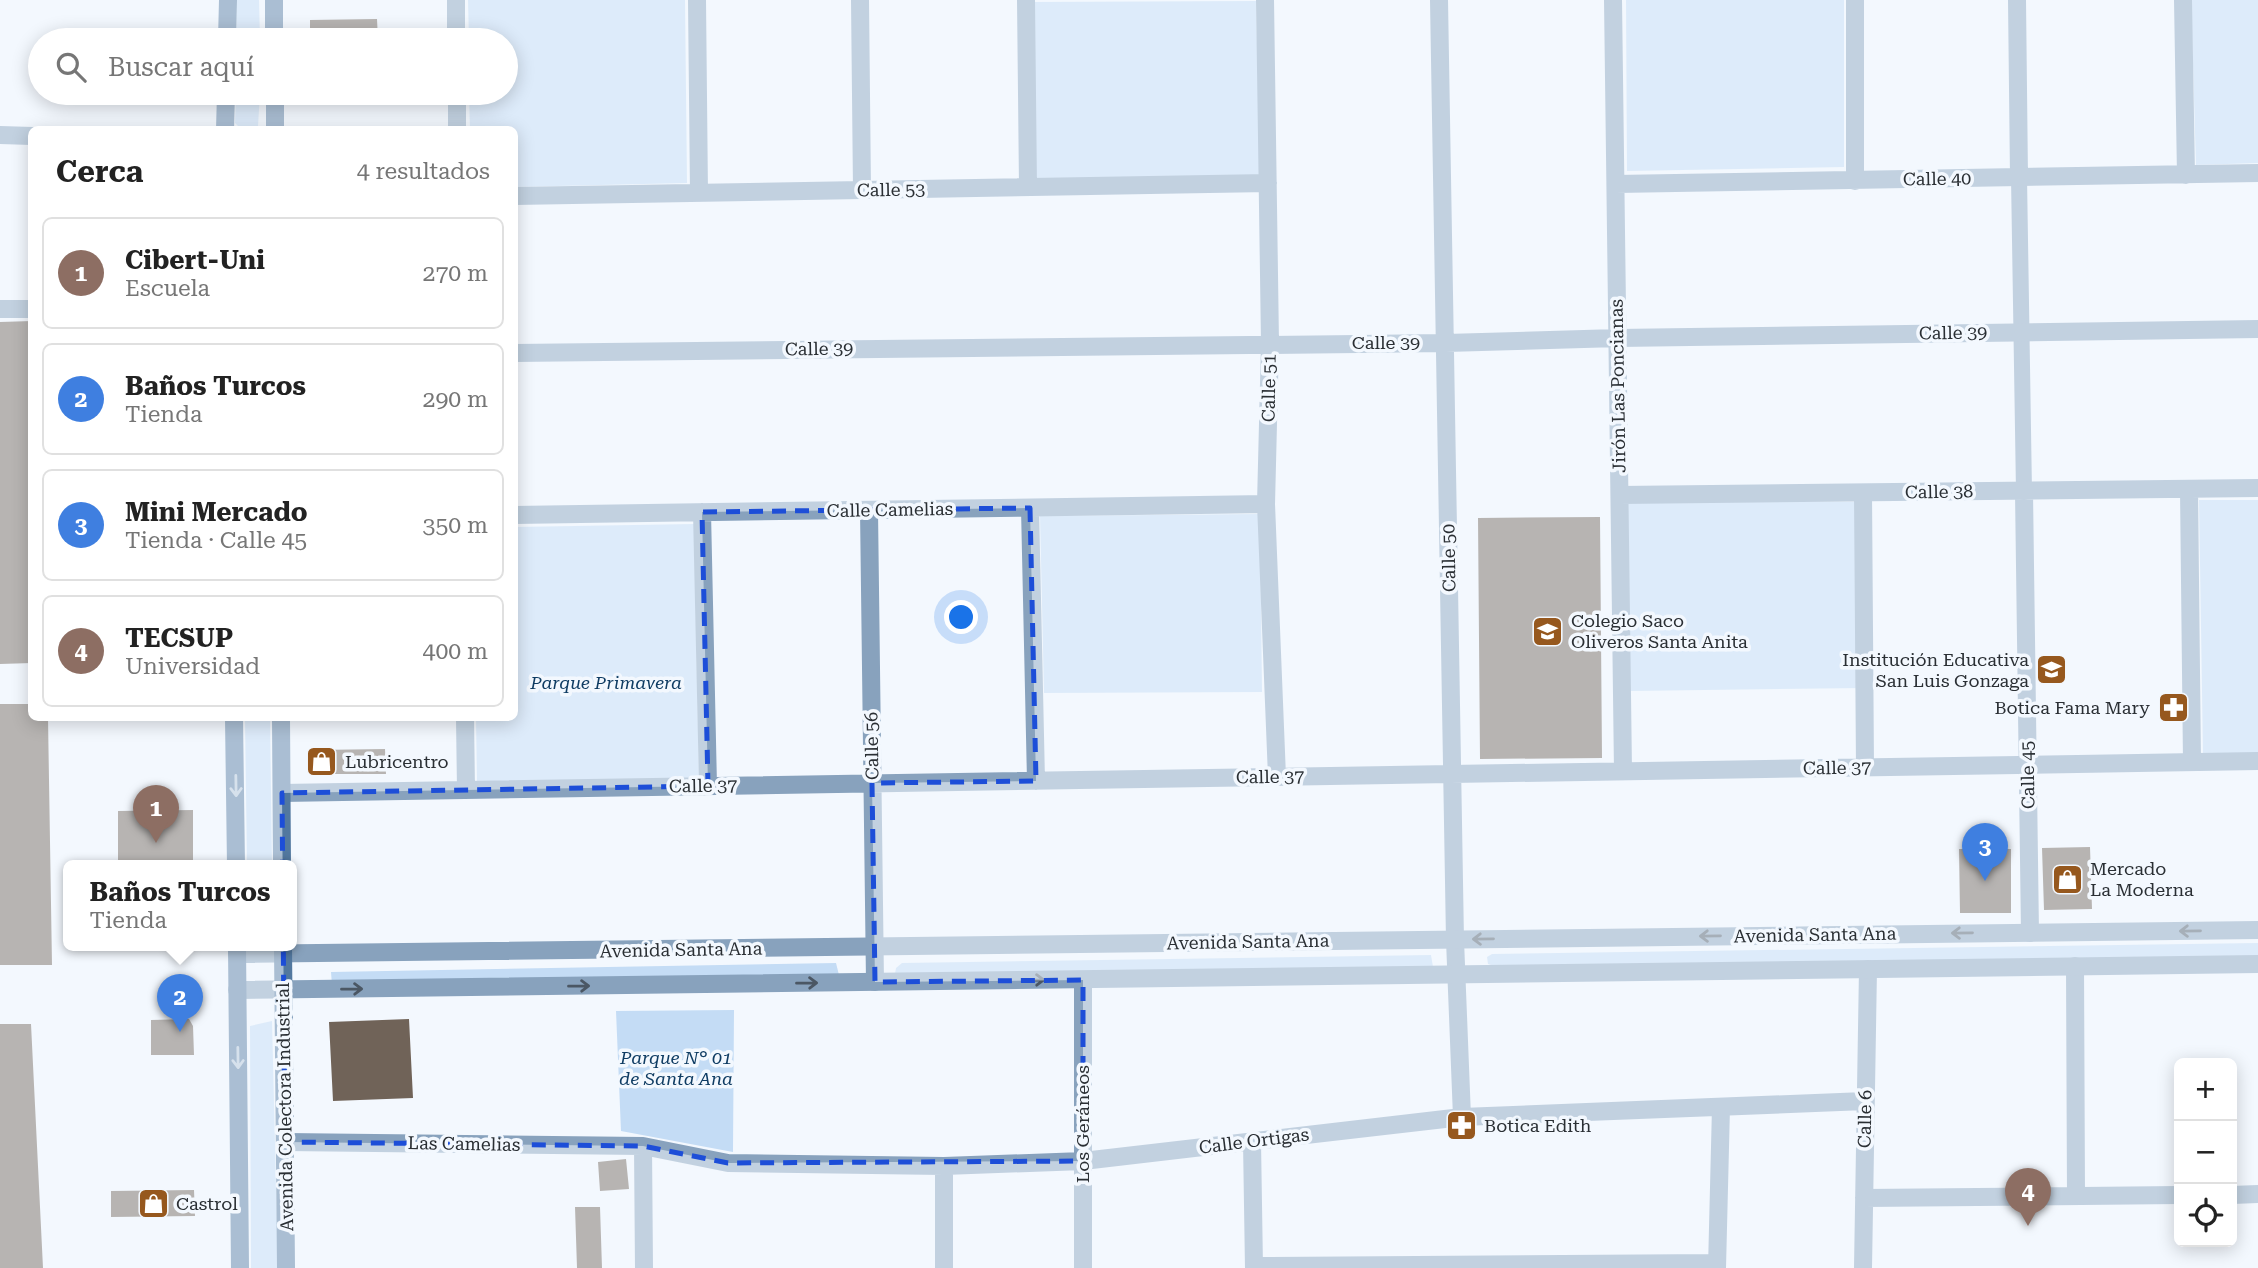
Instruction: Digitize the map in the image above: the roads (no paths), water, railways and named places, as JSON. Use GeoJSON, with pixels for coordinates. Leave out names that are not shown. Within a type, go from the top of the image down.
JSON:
{"type":"FeatureCollection","features":[{"type":"Feature","properties":{"kind":"main road"},"geometry":{"type":"LineString","coordinates":[[227,28],[228,0]]}},
{"type":"Feature","properties":{"kind":"main road"},"geometry":{"type":"LineString","coordinates":[[274,0],[274,28]]}},
{"type":"Feature","properties":{"kind":"main road"},"geometry":{"type":"LineString","coordinates":[[225,126],[226,105]]}},
{"type":"Feature","properties":{"kind":"main road"},"geometry":{"type":"LineString","coordinates":[[275,105],[275,126]]}},
{"type":"Feature","properties":{"kind":"main road"},"geometry":{"type":"LineString","coordinates":[[234,721],[236,860]]}},
{"type":"Feature","properties":{"kind":"main road"},"geometry":{"type":"LineString","coordinates":[[281,721],[282,860]]}},
{"type":"Feature","properties":{"kind":"main road"},"geometry":{"type":"LineString","coordinates":[[237,951],[240,1268]]}},
{"type":"Feature","properties":{"kind":"main road","name":"Avenida Colectora Industrial"},"geometry":{"type":"LineString","coordinates":[[283,951],[286,1268]]}},
{"type":"Feature","properties":{"kind":"street"},"geometry":{"type":"LineString","coordinates":[[456,0],[456,28]]}},
{"type":"Feature","properties":{"kind":"street"},"geometry":{"type":"LineString","coordinates":[[697,0],[699,193]]}},
{"type":"Feature","properties":{"kind":"street"},"geometry":{"type":"LineString","coordinates":[[860,0],[862,190]]}},
{"type":"Feature","properties":{"kind":"street"},"geometry":{"type":"LineString","coordinates":[[1026,0],[1028,187]]}},
{"type":"Feature","properties":{"kind":"street","name":"Calle 51"},"geometry":{"type":"LineString","coordinates":[[1265,0],[1270,343],[1266,504],[1277,777]]}},
{"type":"Feature","properties":{"kind":"street","name":"Calle 50"},"geometry":{"type":"LineString","coordinates":[[1439,0],[1455,940],[1462,1116]]}},
{"type":"Feature","properties":{"kind":"street","name":"Jirón Las Poncianas"},"geometry":{"type":"LineString","coordinates":[[1613,0],[1623,771]]}},
{"type":"Feature","properties":{"kind":"street"},"geometry":{"type":"LineString","coordinates":[[1855,0],[1855,181]]}},
{"type":"Feature","properties":{"kind":"street"},"geometry":{"type":"LineString","coordinates":[[2017,0],[2024,492]]}},
{"type":"Feature","properties":{"kind":"street"},"geometry":{"type":"LineString","coordinates":[[2183,0],[2186,175]]}},
{"type":"Feature","properties":{"kind":"street"},"geometry":{"type":"LineString","coordinates":[[457,105],[457,126]]}},
{"type":"Feature","properties":{"kind":"street"},"geometry":{"type":"LineString","coordinates":[[0,135],[28,136]]}},
{"type":"Feature","properties":{"kind":"street","name":"Calle 40"},"geometry":{"type":"LineString","coordinates":[[1616,184],[2258,173]]}},
{"type":"Feature","properties":{"kind":"street","name":"Calle 53"},"geometry":{"type":"LineString","coordinates":[[518,196],[1268,183]]}},
{"type":"Feature","properties":{"kind":"street"},"geometry":{"type":"LineString","coordinates":[[0,309],[28,309]]}},
{"type":"Feature","properties":{"kind":"street","name":"Calle 39"},"geometry":{"type":"LineString","coordinates":[[518,353],[1446,343],[2258,329]]}},
{"type":"Feature","properties":{"kind":"street","name":"Calle 38"},"geometry":{"type":"LineString","coordinates":[[1620,495],[2258,488]]}},
{"type":"Feature","properties":{"kind":"street"},"geometry":{"type":"LineString","coordinates":[[2189,489],[2192,762]]}},
{"type":"Feature","properties":{"kind":"street","name":"Calle 45"},"geometry":{"type":"LineString","coordinates":[[2024,492],[2031,933]]}},
{"type":"Feature","properties":{"kind":"street"},"geometry":{"type":"LineString","coordinates":[[1863,493],[1865,767]]}},
{"type":"Feature","properties":{"kind":"street","name":"Calle Camelias"},"geometry":{"type":"LineString","coordinates":[[518,514],[1266,504]]}},
{"type":"Feature","properties":{"kind":"street"},"geometry":{"type":"LineString","coordinates":[[1030,508],[1036,781]]}},
{"type":"Feature","properties":{"kind":"street","name":"Calle 56"},"geometry":{"type":"LineString","coordinates":[[870,510],[875,982]]}},
{"type":"Feature","properties":{"kind":"street"},"geometry":{"type":"LineString","coordinates":[[702,512],[708,786]]}},
{"type":"Feature","properties":{"kind":"street"},"geometry":{"type":"LineString","coordinates":[[465,721],[466,790]]}},
{"type":"Feature","properties":{"kind":"street","name":"Calle 37"},"geometry":{"type":"LineString","coordinates":[[282,793],[2258,761]]}},
{"type":"Feature","properties":{"kind":"street","name":"Avenida Santa Ana"},"geometry":{"type":"LineString","coordinates":[[297,950],[874,947],[2258,930]]}},
{"type":"Feature","properties":{"kind":"street","name":"Avenida Santa Ana"},"geometry":{"type":"LineString","coordinates":[[237,990],[2258,964]]}},
{"type":"Feature","properties":{"kind":"street"},"geometry":{"type":"LineString","coordinates":[[2075,966],[2076,1196]]}},
{"type":"Feature","properties":{"kind":"street","name":"Calle 6"},"geometry":{"type":"LineString","coordinates":[[1863,1268],[1868,969]]}},
{"type":"Feature","properties":{"kind":"street","name":"Los Geráneos"},"geometry":{"type":"LineString","coordinates":[[1083,980],[1083,1268]]}},
{"type":"Feature","properties":{"kind":"street","name":"Calle Ortigas"},"geometry":{"type":"LineString","coordinates":[[643,1146],[728,1163],[944,1166],[1083,1161],[1462,1116],[1865,1101]]}},
{"type":"Feature","properties":{"kind":"street"},"geometry":{"type":"LineString","coordinates":[[1252,1141],[1254,1267],[1717,1266],[1721,1107]]}},
{"type":"Feature","properties":{"kind":"street","name":"Las Camelias"},"geometry":{"type":"LineString","coordinates":[[285,1142],[643,1146]]}},
{"type":"Feature","properties":{"kind":"street"},"geometry":{"type":"LineString","coordinates":[[643,1146],[644,1268]]}},
{"type":"Feature","properties":{"kind":"street"},"geometry":{"type":"LineString","coordinates":[[944,1166],[944,1268]]}},
{"type":"Feature","properties":{"kind":"street"},"geometry":{"type":"LineString","coordinates":[[2237,1195],[2258,1194]]}},
{"type":"Feature","properties":{"kind":"street"},"geometry":{"type":"LineString","coordinates":[[1864,1198],[2174,1195]]}},
{"type":"Feature","properties":{"kind":"place","name":"Colegio Saco Oliveros Santa Anita"},"geometry":{"type":"Point","coordinates":[1548,631]}},
{"type":"Feature","properties":{"kind":"place","name":"Institución Educativa San Luis Gonzaga"},"geometry":{"type":"Point","coordinates":[2052,670]}},
{"type":"Feature","properties":{"kind":"place","name":"Botica Fama Mary"},"geometry":{"type":"Point","coordinates":[2173,708]}},
{"type":"Feature","properties":{"kind":"place","name":"Lubricentro"},"geometry":{"type":"Point","coordinates":[322,762]}},
{"type":"Feature","properties":{"kind":"place","name":"Cibert-Uni"},"geometry":{"type":"Point","coordinates":[156,843]}},
{"type":"Feature","properties":{"kind":"place","name":"Mercado La Moderna"},"geometry":{"type":"Point","coordinates":[2067,879]}},
{"type":"Feature","properties":{"kind":"place","name":"Mini Mercado"},"geometry":{"type":"Point","coordinates":[1985,881]}},
{"type":"Feature","properties":{"kind":"place","name":"Baños Turcos"},"geometry":{"type":"Point","coordinates":[180,1032]}},
{"type":"Feature","properties":{"kind":"place","name":"Botica Edith"},"geometry":{"type":"Point","coordinates":[1461,1126]}},
{"type":"Feature","properties":{"kind":"place","name":"Castrol"},"geometry":{"type":"Point","coordinates":[153,1204]}},
{"type":"Feature","properties":{"kind":"place","name":"TECSUP"},"geometry":{"type":"Point","coordinates":[2028,1226]}},
{"type":"Feature","properties":{"kind":"park label","name":"Parque Primavera"},"geometry":{"type":"Point","coordinates":[606,683]}},
{"type":"Feature","properties":{"kind":"park label","name":"Parque N° 01 de Santa Ana"},"geometry":{"type":"Point","coordinates":[676,1068]}}]}
